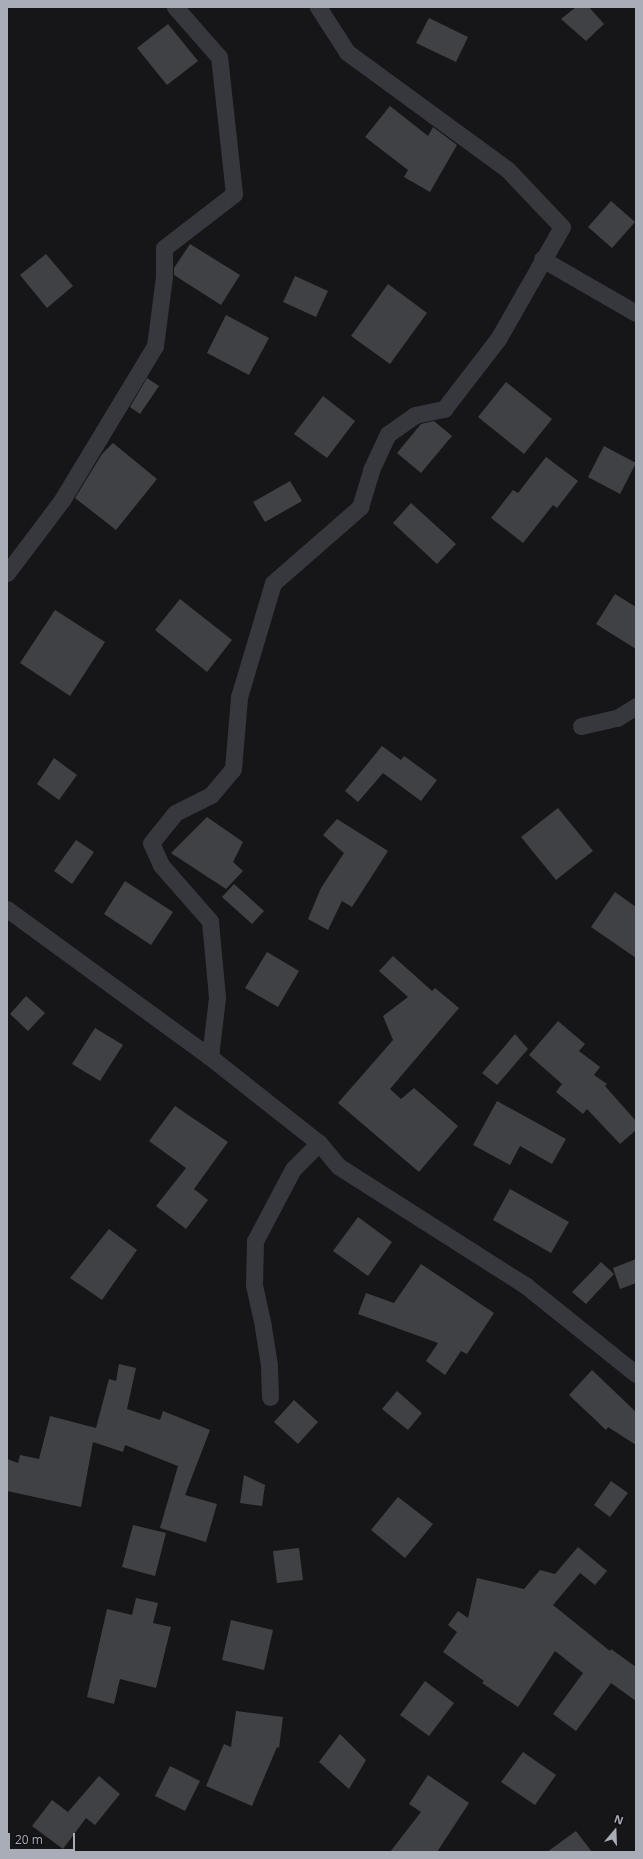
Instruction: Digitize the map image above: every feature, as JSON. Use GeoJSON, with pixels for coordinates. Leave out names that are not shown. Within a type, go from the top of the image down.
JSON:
{"type":"FeatureCollection","features":[{"type":"Feature","properties":{"kind":"street"},"geometry":{"type":"LineString","coordinates":[[7,573],[62,500],[155,346],[164,277],[164,248],[234,194],[219,57],[176,7]]}},
{"type":"Feature","properties":{"kind":"street"},"geometry":{"type":"LineString","coordinates":[[210,1057],[217,998],[210,921],[161,865],[151,843],[175,813],[211,795],[233,768],[239,697],[273,583],[360,507],[371,470],[388,434],[415,414],[444,409],[498,339],[562,226],[508,170],[347,52],[318,7]]}},
{"type":"Feature","properties":{"kind":"street"},"geometry":{"type":"LineString","coordinates":[[542,259],[636,313]]}},
{"type":"Feature","properties":{"kind":"street"},"geometry":{"type":"LineString","coordinates":[[581,726],[617,718],[636,706]]}},
{"type":"Feature","properties":{"kind":"street"},"geometry":{"type":"LineString","coordinates":[[7,909],[210,1057],[319,1143],[338,1166],[525,1286],[636,1374]]}},
{"type":"Feature","properties":{"kind":"street"},"geometry":{"type":"LineString","coordinates":[[270,1397],[265,1339],[254,1285],[255,1241],[293,1169],[319,1143]]}},
{"type":"Feature","properties":{"kind":"building"},"geometry":{"type":"Polygon","coordinates":[[[576,7],[589,7],[604,24],[586,41],[561,19],[576,7]]]}},
{"type":"Feature","properties":{"kind":"building"},"geometry":{"type":"Polygon","coordinates":[[[429,18],[468,37],[456,62],[416,43],[429,18]]]}},
{"type":"Feature","properties":{"kind":"building"},"geometry":{"type":"Polygon","coordinates":[[[168,24],[198,61],[167,85],[137,48],[168,24]]]}},
{"type":"Feature","properties":{"kind":"building"},"geometry":{"type":"Polygon","coordinates":[[[390,106],[428,136],[433,127],[457,145],[430,192],[404,177],[408,170],[365,137],[390,106]]]}},
{"type":"Feature","properties":{"kind":"building"},"geometry":{"type":"Polygon","coordinates":[[[611,201],[635,222],[612,248],[588,227],[611,201]]]}},
{"type":"Feature","properties":{"kind":"building"},"geometry":{"type":"Polygon","coordinates":[[[190,244],[240,275],[221,305],[174,275],[174,268],[190,244]]]}},
{"type":"Feature","properties":{"kind":"building"},"geometry":{"type":"Polygon","coordinates":[[[46,254],[73,286],[47,308],[20,275],[46,254]]]}},
{"type":"Feature","properties":{"kind":"building"},"geometry":{"type":"Polygon","coordinates":[[[295,276],[328,291],[316,317],[283,302],[295,276]]]}},
{"type":"Feature","properties":{"kind":"building"},"geometry":{"type":"Polygon","coordinates":[[[388,284],[427,313],[390,364],[351,336],[388,284]]]}},
{"type":"Feature","properties":{"kind":"building"},"geometry":{"type":"Polygon","coordinates":[[[226,315],[269,338],[249,375],[207,353],[226,315]]]}},
{"type":"Feature","properties":{"kind":"building"},"geometry":{"type":"Polygon","coordinates":[[[147,378],[159,386],[140,414],[130,407],[147,378]]]}},
{"type":"Feature","properties":{"kind":"building"},"geometry":{"type":"Polygon","coordinates":[[[506,382],[552,419],[524,454],[478,417],[506,382]]]}},
{"type":"Feature","properties":{"kind":"building"},"geometry":{"type":"Polygon","coordinates":[[[323,396],[355,421],[327,458],[294,434],[323,396]]]}},
{"type":"Feature","properties":{"kind":"building"},"geometry":{"type":"Polygon","coordinates":[[[434,421],[452,436],[421,473],[397,453],[421,424],[434,421]]]}},
{"type":"Feature","properties":{"kind":"building"},"geometry":{"type":"Polygon","coordinates":[[[113,443],[157,479],[116,530],[75,498],[102,454],[113,443]]]}},
{"type":"Feature","properties":{"kind":"building"},"geometry":{"type":"Polygon","coordinates":[[[604,446],[636,463],[620,494],[588,477],[604,446]]]}},
{"type":"Feature","properties":{"kind":"building"},"geometry":{"type":"Polygon","coordinates":[[[546,457],[578,481],[557,508],[553,505],[523,543],[491,518],[513,490],[518,493],[546,457]]]}},
{"type":"Feature","properties":{"kind":"building"},"geometry":{"type":"Polygon","coordinates":[[[290,481],[302,501],[265,522],[253,502],[290,481]]]}},
{"type":"Feature","properties":{"kind":"building"},"geometry":{"type":"Polygon","coordinates":[[[411,503],[456,544],[437,564],[393,523],[411,503]]]}},
{"type":"Feature","properties":{"kind":"building"},"geometry":{"type":"Polygon","coordinates":[[[615,594],[636,607],[636,649],[596,624],[615,594]]]}},
{"type":"Feature","properties":{"kind":"building"},"geometry":{"type":"Polygon","coordinates":[[[180,599],[232,640],[207,672],[155,630],[180,599]]]}},
{"type":"Feature","properties":{"kind":"building"},"geometry":{"type":"Polygon","coordinates":[[[55,610],[105,642],[70,696],[20,663],[55,610]]]}},
{"type":"Feature","properties":{"kind":"building"},"geometry":{"type":"Polygon","coordinates":[[[382,746],[401,760],[404,756],[437,780],[421,801],[383,773],[358,802],[345,791],[382,746]]]}},
{"type":"Feature","properties":{"kind":"building"},"geometry":{"type":"Polygon","coordinates":[[[54,758],[77,775],[59,800],[37,784],[54,758]]]}},
{"type":"Feature","properties":{"kind":"building"},"geometry":{"type":"Polygon","coordinates":[[[558,808],[593,851],[556,880],[521,837],[558,808]]]}},
{"type":"Feature","properties":{"kind":"building"},"geometry":{"type":"Polygon","coordinates":[[[207,817],[243,842],[233,862],[243,871],[226,889],[171,853],[207,817]]]}},
{"type":"Feature","properties":{"kind":"building"},"geometry":{"type":"Polygon","coordinates":[[[337,819],[388,851],[352,907],[342,901],[328,930],[308,919],[321,888],[344,853],[323,835],[337,819]]]}},
{"type":"Feature","properties":{"kind":"building"},"geometry":{"type":"Polygon","coordinates":[[[76,840],[94,852],[72,884],[54,871],[76,840]]]}},
{"type":"Feature","properties":{"kind":"building"},"geometry":{"type":"Polygon","coordinates":[[[125,881],[173,912],[151,945],[104,914],[125,881]]]}},
{"type":"Feature","properties":{"kind":"building"},"geometry":{"type":"Polygon","coordinates":[[[234,884],[264,911],[252,924],[222,897],[234,884]]]}},
{"type":"Feature","properties":{"kind":"building"},"geometry":{"type":"Polygon","coordinates":[[[615,892],[636,907],[636,958],[591,927],[615,892]]]}},
{"type":"Feature","properties":{"kind":"building"},"geometry":{"type":"Polygon","coordinates":[[[267,952],[299,971],[278,1007],[245,988],[267,952]]]}},
{"type":"Feature","properties":{"kind":"building"},"geometry":{"type":"Polygon","coordinates":[[[393,956],[432,991],[435,988],[459,1008],[390,1089],[401,1099],[414,1088],[458,1126],[419,1172],[338,1103],[393,1040],[383,1016],[408,997],[379,971],[393,956]]]}},
{"type":"Feature","properties":{"kind":"building"},"geometry":{"type":"Polygon","coordinates":[[[26,996],[45,1013],[28,1031],[10,1014],[26,996]]]}},
{"type":"Feature","properties":{"kind":"building"},"geometry":{"type":"Polygon","coordinates":[[[558,1021],[585,1044],[579,1051],[600,1067],[594,1075],[607,1084],[605,1086],[636,1121],[636,1130],[620,1144],[587,1109],[583,1114],[556,1092],[562,1084],[529,1055],[558,1021]]]}},
{"type":"Feature","properties":{"kind":"building"},"geometry":{"type":"Polygon","coordinates":[[[95,1028],[123,1045],[100,1081],[72,1064],[95,1028]]]}},
{"type":"Feature","properties":{"kind":"building"},"geometry":{"type":"Polygon","coordinates":[[[515,1034],[528,1049],[497,1085],[482,1073],[515,1034]]]}},
{"type":"Feature","properties":{"kind":"building"},"geometry":{"type":"Polygon","coordinates":[[[497,1101],[566,1139],[552,1164],[520,1146],[510,1165],[473,1145],[497,1101]]]}},
{"type":"Feature","properties":{"kind":"building"},"geometry":{"type":"Polygon","coordinates":[[[175,1106],[228,1142],[194,1189],[208,1200],[186,1229],[156,1206],[186,1168],[149,1141],[175,1106]]]}},
{"type":"Feature","properties":{"kind":"building"},"geometry":{"type":"Polygon","coordinates":[[[510,1189],[569,1222],[551,1253],[493,1220],[510,1189]]]}},
{"type":"Feature","properties":{"kind":"building"},"geometry":{"type":"Polygon","coordinates":[[[358,1217],[392,1242],[368,1276],[333,1251],[358,1217]]]}},
{"type":"Feature","properties":{"kind":"building"},"geometry":{"type":"Polygon","coordinates":[[[109,1229],[137,1250],[102,1300],[70,1278],[109,1229]]]}},
{"type":"Feature","properties":{"kind":"building"},"geometry":{"type":"Polygon","coordinates":[[[636,1259],[636,1283],[620,1289],[613,1268],[636,1259]]]}},
{"type":"Feature","properties":{"kind":"building"},"geometry":{"type":"Polygon","coordinates":[[[601,1262],[614,1274],[586,1304],[572,1292],[601,1262]]]}},
{"type":"Feature","properties":{"kind":"building"},"geometry":{"type":"Polygon","coordinates":[[[421,1264],[494,1313],[467,1354],[461,1351],[445,1375],[426,1361],[438,1343],[358,1314],[366,1293],[394,1303],[421,1264]]]}},
{"type":"Feature","properties":{"kind":"building"},"geometry":{"type":"Polygon","coordinates":[[[119,1364],[136,1368],[127,1409],[160,1420],[163,1411],[210,1430],[185,1495],[217,1504],[206,1542],[160,1528],[178,1466],[125,1445],[123,1452],[93,1442],[81,1507],[7,1491],[7,1459],[18,1463],[20,1455],[39,1459],[50,1416],[96,1428],[109,1379],[116,1381],[119,1364]]]}},
{"type":"Feature","properties":{"kind":"building"},"geometry":{"type":"Polygon","coordinates":[[[592,1370],[636,1412],[636,1445],[608,1427],[606,1430],[569,1395],[592,1370]]]}},
{"type":"Feature","properties":{"kind":"building"},"geometry":{"type":"Polygon","coordinates":[[[397,1391],[422,1413],[408,1430],[382,1409],[397,1391]]]}},
{"type":"Feature","properties":{"kind":"building"},"geometry":{"type":"Polygon","coordinates":[[[294,1400],[318,1422],[298,1444],[274,1422],[294,1400]]]}},
{"type":"Feature","properties":{"kind":"building"},"geometry":{"type":"Polygon","coordinates":[[[244,1475],[265,1485],[262,1506],[240,1503],[244,1475]]]}},
{"type":"Feature","properties":{"kind":"building"},"geometry":{"type":"Polygon","coordinates":[[[611,1481],[628,1493],[610,1517],[594,1505],[611,1481]]]}},
{"type":"Feature","properties":{"kind":"building"},"geometry":{"type":"Polygon","coordinates":[[[398,1497],[433,1524],[405,1558],[371,1530],[398,1497]]]}},
{"type":"Feature","properties":{"kind":"building"},"geometry":{"type":"Polygon","coordinates":[[[133,1525],[166,1533],[155,1576],[122,1567],[133,1525]]]}},
{"type":"Feature","properties":{"kind":"building"},"geometry":{"type":"Polygon","coordinates":[[[578,1547],[607,1571],[595,1585],[580,1573],[553,1605],[610,1651],[611,1649],[636,1667],[636,1701],[611,1683],[576,1731],[553,1714],[583,1673],[555,1651],[518,1707],[482,1683],[484,1681],[443,1652],[457,1632],[448,1625],[458,1611],[468,1618],[477,1578],[524,1589],[540,1570],[555,1574],[578,1547]]]}},
{"type":"Feature","properties":{"kind":"building"},"geometry":{"type":"Polygon","coordinates":[[[299,1548],[303,1580],[277,1583],[273,1551],[299,1548]]]}},
{"type":"Feature","properties":{"kind":"building"},"geometry":{"type":"Polygon","coordinates":[[[136,1598],[158,1603],[153,1623],[171,1627],[156,1688],[120,1679],[114,1704],[87,1697],[107,1609],[132,1615],[136,1598]]]}},
{"type":"Feature","properties":{"kind":"building"},"geometry":{"type":"Polygon","coordinates":[[[231,1620],[273,1630],[264,1670],[222,1660],[231,1620]]]}},
{"type":"Feature","properties":{"kind":"building"},"geometry":{"type":"Polygon","coordinates":[[[425,1681],[454,1703],[429,1736],[400,1715],[425,1681]]]}},
{"type":"Feature","properties":{"kind":"building"},"geometry":{"type":"Polygon","coordinates":[[[236,1711],[283,1717],[279,1748],[277,1747],[252,1806],[206,1786],[224,1744],[231,1747],[236,1711]]]}},
{"type":"Feature","properties":{"kind":"building"},"geometry":{"type":"Polygon","coordinates":[[[340,1734],[366,1760],[349,1789],[319,1762],[340,1734]]]}},
{"type":"Feature","properties":{"kind":"building"},"geometry":{"type":"Polygon","coordinates":[[[523,1752],[556,1775],[535,1805],[501,1782],[523,1752]]]}},
{"type":"Feature","properties":{"kind":"building"},"geometry":{"type":"Polygon","coordinates":[[[170,1766],[200,1781],[185,1811],[155,1796],[170,1766]]]}},
{"type":"Feature","properties":{"kind":"building"},"geometry":{"type":"Polygon","coordinates":[[[428,1775],[469,1803],[437,1852],[390,1852],[421,1812],[409,1804],[428,1775]]]}},
{"type":"Feature","properties":{"kind":"building"},"geometry":{"type":"Polygon","coordinates":[[[99,1776],[120,1794],[95,1825],[86,1818],[63,1849],[32,1826],[52,1800],[68,1812],[99,1776]]]}},
{"type":"Feature","properties":{"kind":"building"},"geometry":{"type":"Polygon","coordinates":[[[576,1831],[592,1852],[547,1852],[576,1831]]]}}]}
